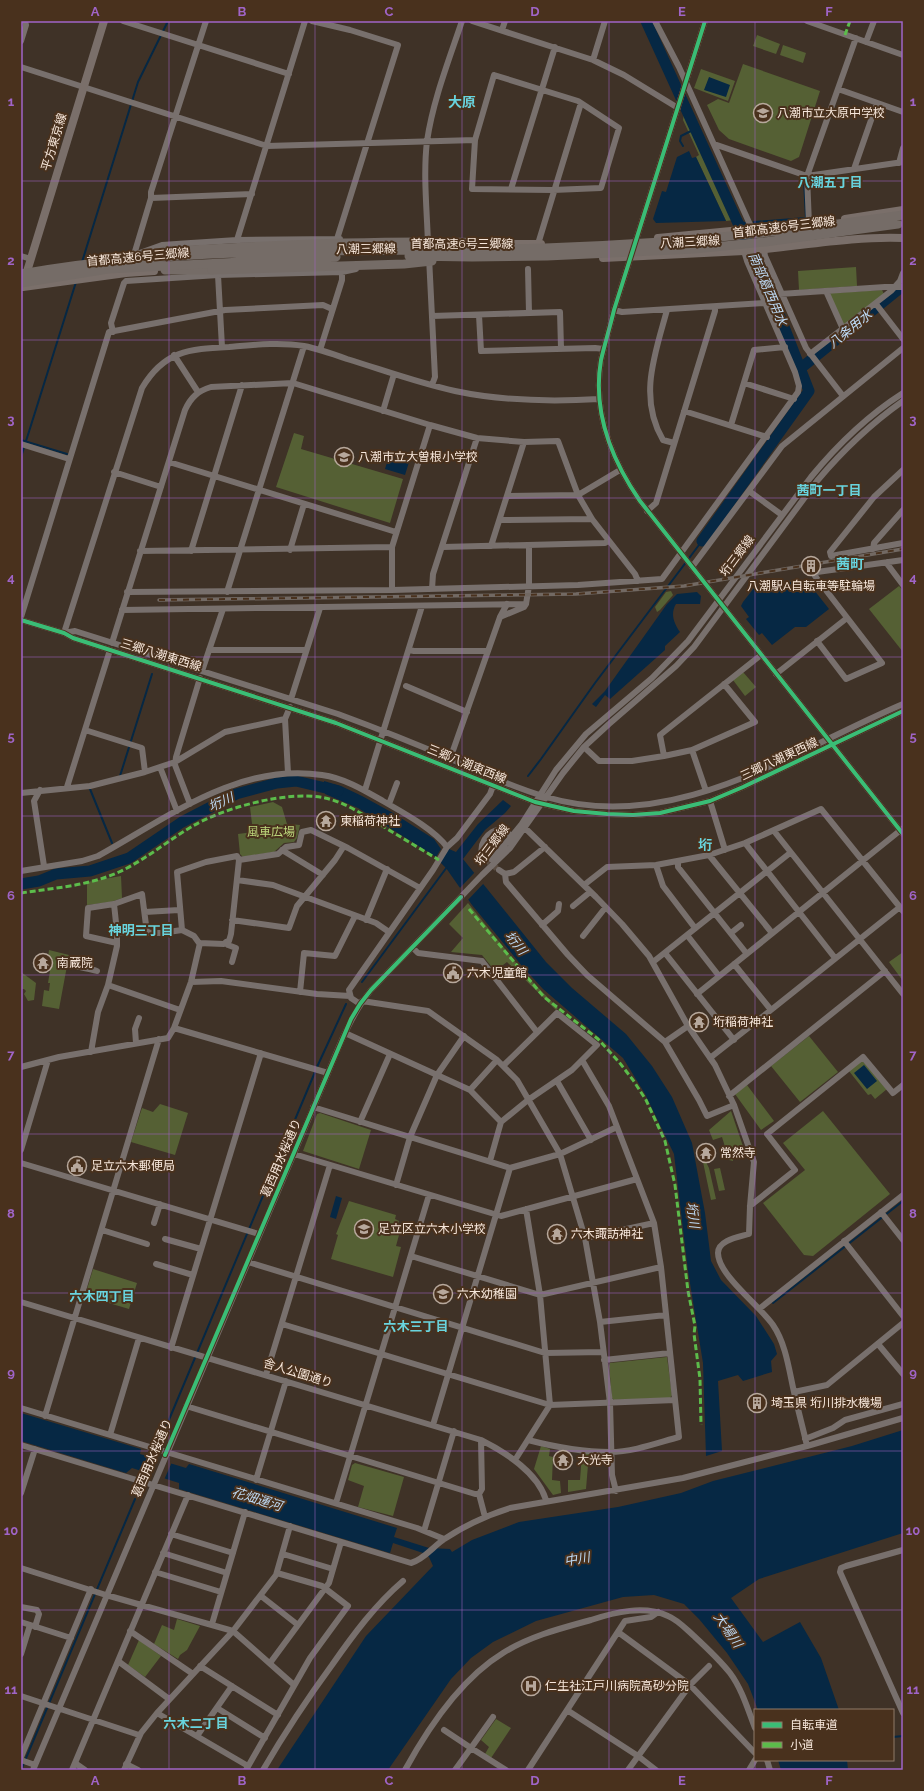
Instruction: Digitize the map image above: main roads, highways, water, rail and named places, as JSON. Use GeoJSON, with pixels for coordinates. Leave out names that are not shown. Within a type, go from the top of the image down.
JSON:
{"type":"FeatureCollection","features":[{"type":"Feature","properties":{"kind":"highway","name":"首都高速6号三郷線"},"geometry":{"type":"LineString","coordinates":[[23,272],[107,262],[280,252],[544,248],[693,241],[764,234],[903,215]]}},
{"type":"Feature","properties":{"kind":"highway","name":"首都高速6号三郷線"},"geometry":{"type":"LineString","coordinates":[[21,288],[108,269],[144,266],[328,257],[547,256],[694,249],[764,242],[901,224]]}},
{"type":"Feature","properties":{"kind":"highway"},"geometry":{"type":"LineString","coordinates":[[147,257],[167,250],[280,245],[429,241],[619,244]]}},
{"type":"Feature","properties":{"kind":"highway"},"geometry":{"type":"LineString","coordinates":[[165,270],[215,273],[404,264],[472,257]]}},
{"type":"Feature","properties":{"kind":"main road","name":"平方東京線"},"geometry":{"type":"LineString","coordinates":[[21,288],[23,272],[30,259],[104,21]]}},
{"type":"Feature","properties":{"kind":"main road","name":"八潮三郷線"},"geometry":{"type":"LineString","coordinates":[[23,272],[133,256],[147,257],[237,250],[428,244],[538,244],[637,240],[731,230],[809,224],[903,210]]}},
{"type":"Feature","properties":{"kind":"main road","name":"八潮三郷線"},"geometry":{"type":"LineString","coordinates":[[21,288],[126,273],[281,263],[632,257],[764,250],[888,237],[903,238]]}},
{"type":"Feature","properties":{"kind":"water"},"geometry":{"type":"Polygon","coordinates":[[[709,77],[730,85],[726,97],[704,90],[709,77]]]}},
{"type":"Feature","properties":{"kind":"water"},"geometry":{"type":"Polygon","coordinates":[[[689,151],[692,158],[696,157],[726,221],[656,223],[653,219],[662,191],[666,192],[677,157],[689,151]]]}},
{"type":"Feature","properties":{"kind":"water"},"geometry":{"type":"Polygon","coordinates":[[[389,456],[409,462],[405,475],[385,469],[389,456]]]}},
{"type":"Feature","properties":{"kind":"water"},"geometry":{"type":"Polygon","coordinates":[[[804,580],[806,584],[810,584],[815,589],[814,590],[829,609],[806,627],[795,627],[772,645],[762,633],[759,635],[746,619],[749,617],[741,606],[754,588],[804,580]]]}},
{"type":"Feature","properties":{"kind":"water"},"geometry":{"type":"Polygon","coordinates":[[[697,592],[701,596],[700,604],[676,604],[673,615],[680,632],[665,646],[665,650],[610,699],[605,695],[596,707],[592,704],[605,691],[667,604],[677,594],[697,592]]]}},
{"type":"Feature","properties":{"kind":"water"},"geometry":{"type":"Polygon","coordinates":[[[324,781],[341,786],[362,796],[393,813],[434,839],[441,849],[436,857],[358,808],[325,794],[324,781]]]}},
{"type":"Feature","properties":{"kind":"water"},"geometry":{"type":"Polygon","coordinates":[[[503,800],[511,806],[485,830],[463,859],[546,962],[572,988],[626,1034],[652,1066],[672,1097],[692,1143],[705,1213],[711,1261],[721,1280],[756,1316],[774,1344],[777,1354],[771,1361],[772,1372],[743,1381],[738,1375],[718,1381],[722,1451],[706,1456],[703,1363],[688,1271],[674,1154],[645,1094],[623,1058],[543,989],[472,905],[446,868],[440,862],[449,849],[456,852],[478,824],[503,800]]]}},
{"type":"Feature","properties":{"kind":"water"},"geometry":{"type":"Polygon","coordinates":[[[864,1065],[877,1081],[867,1089],[854,1073],[864,1065]]]}},
{"type":"Feature","properties":{"kind":"water"},"geometry":{"type":"Polygon","coordinates":[[[336,1196],[342,1198],[336,1219],[330,1217],[336,1196]]]}},
{"type":"Feature","properties":{"kind":"water"},"geometry":{"type":"Polygon","coordinates":[[[21,1413],[141,1449],[140,1454],[186,1468],[189,1464],[397,1528],[394,1537],[429,1548],[450,1549],[452,1552],[472,1540],[519,1522],[618,1507],[681,1493],[713,1481],[852,1446],[903,1430],[903,1533],[759,1579],[731,1598],[763,1642],[800,1622],[821,1658],[839,1709],[758,1709],[748,1684],[727,1653],[699,1619],[684,1604],[654,1595],[623,1597],[536,1621],[493,1642],[471,1658],[451,1679],[388,1770],[277,1770],[366,1636],[433,1566],[429,1557],[423,1553],[393,1543],[390,1553],[179,1489],[179,1483],[132,1468],[126,1473],[21,1441],[21,1413]]]}},
{"type":"Feature","properties":{"kind":"water"},"geometry":{"type":"Polygon","coordinates":[[[778,1761],[847,1761],[848,1770],[781,1770],[778,1761]]]}},
{"type":"Feature","properties":{"kind":"waterway"},"geometry":{"type":"LineString","coordinates":[[82,262],[138,82],[168,21]]}},
{"type":"Feature","properties":{"kind":"waterway","name":"南部葛西用水"},"geometry":{"type":"LineString","coordinates":[[646,21],[737,221],[765,278],[809,391],[702,541]]}},
{"type":"Feature","properties":{"kind":"waterway"},"geometry":{"type":"LineString","coordinates":[[683,146],[680,141],[681,136],[695,129]]}},
{"type":"Feature","properties":{"kind":"waterway"},"geometry":{"type":"LineString","coordinates":[[754,222],[806,218],[804,180]]}},
{"type":"Feature","properties":{"kind":"waterway","name":"南部葛西用水"},"geometry":{"type":"LineString","coordinates":[[737,221],[745,223]]}},
{"type":"Feature","properties":{"kind":"waterway"},"geometry":{"type":"LineString","coordinates":[[21,457],[76,282]]}},
{"type":"Feature","properties":{"kind":"waterway","name":"八条用水"},"geometry":{"type":"LineString","coordinates":[[801,368],[899,289]]}},
{"type":"Feature","properties":{"kind":"waterway"},"geometry":{"type":"LineString","coordinates":[[21,440],[67,454]]}},
{"type":"Feature","properties":{"kind":"waterway"},"geometry":{"type":"LineString","coordinates":[[528,776],[595,683],[702,541]]}},
{"type":"Feature","properties":{"kind":"waterway"},"geometry":{"type":"LineString","coordinates":[[120,776],[152,674]]}},
{"type":"Feature","properties":{"kind":"waterway","name":"垳川"},"geometry":{"type":"LineString","coordinates":[[21,884],[39,881],[56,874],[90,871],[129,858],[182,822],[236,794],[277,783],[296,781],[338,791]]}},
{"type":"Feature","properties":{"kind":"waterway"},"geometry":{"type":"LineString","coordinates":[[90,789],[112,843]]}},
{"type":"Feature","properties":{"kind":"waterway"},"geometry":{"type":"LineString","coordinates":[[362,982],[447,867]]}},
{"type":"Feature","properties":{"kind":"waterway"},"geometry":{"type":"LineString","coordinates":[[317,1067],[346,1004]]}},
{"type":"Feature","properties":{"kind":"waterway"},"geometry":{"type":"LineString","coordinates":[[163,1434],[315,1072]]}},
{"type":"Feature","properties":{"kind":"waterway"},"geometry":{"type":"LineString","coordinates":[[773,1303],[903,1201]]}},
{"type":"Feature","properties":{"kind":"waterway"},"geometry":{"type":"LineString","coordinates":[[21,1770],[135,1499]]}},
{"type":"Feature","properties":{"kind":"waterway"},"geometry":{"type":"LineString","coordinates":[[894,1737],[903,1736]]}},
{"type":"Feature","properties":{"kind":"tunnel"},"geometry":{"type":"LineString","coordinates":[[485,859],[499,870]]}},
{"type":"Feature","properties":{"kind":"railway"},"geometry":{"type":"LineString","coordinates":[[159,600],[576,594],[684,586],[903,549]]}},
{"type":"Feature","properties":{"kind":"place","name":"八潮市立大原中学校"},"geometry":{"type":"Point","coordinates":[763,113]}},
{"type":"Feature","properties":{"kind":"place","name":"八潮市立大曽根小学校"},"geometry":{"type":"Point","coordinates":[344,457]}},
{"type":"Feature","properties":{"kind":"place","name":"八潮駅A自転車等駐輪場"},"geometry":{"type":"Point","coordinates":[811,566]}},
{"type":"Feature","properties":{"kind":"place","name":"東稲荷神社"},"geometry":{"type":"Point","coordinates":[326,821]}},
{"type":"Feature","properties":{"kind":"place","name":"南蔵院"},"geometry":{"type":"Point","coordinates":[43,963]}},
{"type":"Feature","properties":{"kind":"place","name":"六木児童館"},"geometry":{"type":"Point","coordinates":[453,973]}},
{"type":"Feature","properties":{"kind":"place","name":"垳稲荷神社"},"geometry":{"type":"Point","coordinates":[699,1022]}},
{"type":"Feature","properties":{"kind":"place","name":"常然寺"},"geometry":{"type":"Point","coordinates":[706,1153]}},
{"type":"Feature","properties":{"kind":"place","name":"足立六木郵便局"},"geometry":{"type":"Point","coordinates":[77,1166]}},
{"type":"Feature","properties":{"kind":"place","name":"足立区立六木小学校"},"geometry":{"type":"Point","coordinates":[364,1229]}},
{"type":"Feature","properties":{"kind":"place","name":"六木諏訪神社"},"geometry":{"type":"Point","coordinates":[557,1234]}},
{"type":"Feature","properties":{"kind":"place","name":"六木幼稚園"},"geometry":{"type":"Point","coordinates":[443,1294]}},
{"type":"Feature","properties":{"kind":"place","name":"埼玉県 垳川排水機場"},"geometry":{"type":"Point","coordinates":[757,1403]}},
{"type":"Feature","properties":{"kind":"place","name":"大光寺"},"geometry":{"type":"Point","coordinates":[563,1460]}},
{"type":"Feature","properties":{"kind":"place","name":"仁生社江戸川病院高砂分院"},"geometry":{"type":"Point","coordinates":[531,1686]}},
{"type":"Feature","properties":{"kind":"district","name":"大原"},"geometry":{"type":"Point","coordinates":[462,102]}},
{"type":"Feature","properties":{"kind":"district","name":"八潮五丁目"},"geometry":{"type":"Point","coordinates":[830,182]}},
{"type":"Feature","properties":{"kind":"district","name":"茜町一丁目"},"geometry":{"type":"Point","coordinates":[829,490]}},
{"type":"Feature","properties":{"kind":"district","name":"茜町"},"geometry":{"type":"Point","coordinates":[850,564]}},
{"type":"Feature","properties":{"kind":"district","name":"垳"},"geometry":{"type":"Point","coordinates":[705,845]}},
{"type":"Feature","properties":{"kind":"district","name":"神明三丁目"},"geometry":{"type":"Point","coordinates":[141,930]}},
{"type":"Feature","properties":{"kind":"district","name":"六木四丁目"},"geometry":{"type":"Point","coordinates":[102,1296]}},
{"type":"Feature","properties":{"kind":"district","name":"六木三丁目"},"geometry":{"type":"Point","coordinates":[416,1326]}},
{"type":"Feature","properties":{"kind":"district","name":"六木二丁目"},"geometry":{"type":"Point","coordinates":[196,1723]}},
{"type":"Feature","properties":{"kind":"park label","name":"風車広場"},"geometry":{"type":"Point","coordinates":[271,832]}},
{"type":"Feature","properties":{"kind":"water label","name":"花畑運河"},"geometry":{"type":"Point","coordinates":[257,1499]}},
{"type":"Feature","properties":{"kind":"water label","name":"中川"},"geometry":{"type":"Point","coordinates":[577,1559]}},
{"type":"Feature","properties":{"kind":"water label","name":"大場川"},"geometry":{"type":"Point","coordinates":[728,1630]}}]}
